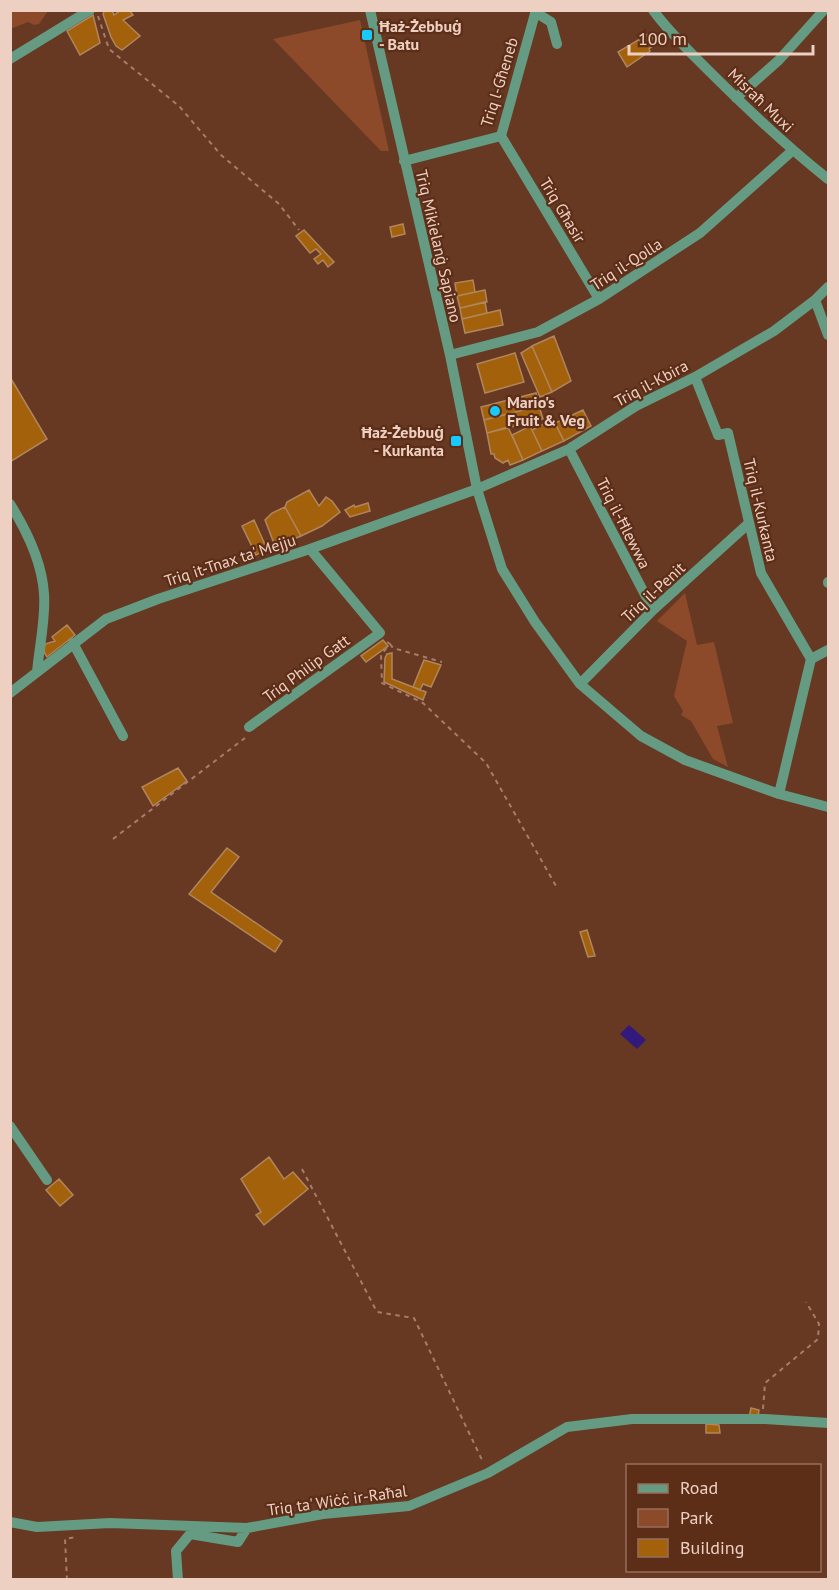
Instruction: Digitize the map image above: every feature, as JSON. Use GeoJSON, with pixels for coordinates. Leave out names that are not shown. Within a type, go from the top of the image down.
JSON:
{"type":"FeatureCollection","features":[{"type":"Feature","properties":{"kind":"street"},"geometry":{"type":"LineString","coordinates":[[10,59],[90,10]]}},
{"type":"Feature","properties":{"kind":"street","name":"Triq Mikielanġ Sapiano"},"geometry":{"type":"LineString","coordinates":[[370,10],[450,355],[477,489],[502,569],[535,622],[580,684],[641,736],[685,760],[779,794],[828,807]]}},
{"type":"Feature","properties":{"kind":"street","name":"Misraħ Muxi"},"geometry":{"type":"LineString","coordinates":[[653,10],[736,98],[792,151],[828,179]]}},
{"type":"Feature","properties":{"kind":"street"},"geometry":{"type":"LineString","coordinates":[[736,98],[779,60],[824,10]]}},
{"type":"Feature","properties":{"kind":"street"},"geometry":{"type":"LineString","coordinates":[[535,11],[551,21],[557,44]]}},
{"type":"Feature","properties":{"kind":"street","name":"Triq l-Għeneb"},"geometry":{"type":"LineString","coordinates":[[404,161],[501,136],[535,11]]}},
{"type":"Feature","properties":{"kind":"street","name":"Triq Għasir"},"geometry":{"type":"LineString","coordinates":[[501,136],[600,299]]}},
{"type":"Feature","properties":{"kind":"street","name":"Triq il-Qolla"},"geometry":{"type":"LineString","coordinates":[[450,355],[538,332],[600,299],[700,233],[792,151]]}},
{"type":"Feature","properties":{"kind":"street","name":"Triq il-Kbira"},"geometry":{"type":"LineString","coordinates":[[477,489],[569,449],[636,406],[695,378],[774,331],[815,300],[828,287]]}},
{"type":"Feature","properties":{"kind":"street"},"geometry":{"type":"LineString","coordinates":[[815,300],[828,335]]}},
{"type":"Feature","properties":{"kind":"street","name":"Triq il-Kurkanta"},"geometry":{"type":"LineString","coordinates":[[695,378],[718,435],[728,433],[761,573],[811,659]]}},
{"type":"Feature","properties":{"kind":"street","name":"Triq il-Ħlewwa"},"geometry":{"type":"LineString","coordinates":[[569,449],[653,610]]}},
{"type":"Feature","properties":{"kind":"street","name":"Triq it-Tnax ta' Mejju"},"geometry":{"type":"LineString","coordinates":[[10,693],[105,619],[477,489]]}},
{"type":"Feature","properties":{"kind":"street"},"geometry":{"type":"LineString","coordinates":[[10,504],[24,526],[41,568],[45,596],[37,672]]}},
{"type":"Feature","properties":{"kind":"street","name":"Triq il-Penit"},"geometry":{"type":"LineString","coordinates":[[580,684],[653,610],[748,524]]}},
{"type":"Feature","properties":{"kind":"street"},"geometry":{"type":"LineString","coordinates":[[310,549],[380,633]]}},
{"type":"Feature","properties":{"kind":"street","name":"Triq Philip Gatt"},"geometry":{"type":"LineString","coordinates":[[249,727],[380,633]]}},
{"type":"Feature","properties":{"kind":"street"},"geometry":{"type":"LineString","coordinates":[[73,644],[123,736]]}},
{"type":"Feature","properties":{"kind":"street"},"geometry":{"type":"LineString","coordinates":[[779,794],[811,659],[828,650]]}},
{"type":"Feature","properties":{"kind":"street"},"geometry":{"type":"LineString","coordinates":[[10,1126],[47,1180]]}},
{"type":"Feature","properties":{"kind":"street","name":"Triq ta' Wiċċ ir-Raħal"},"geometry":{"type":"LineString","coordinates":[[10,1522],[37,1527],[110,1523],[247,1528],[323,1514],[409,1506],[488,1473],[567,1427],[632,1419],[763,1419],[828,1423]]}},
{"type":"Feature","properties":{"kind":"street"},"geometry":{"type":"LineString","coordinates":[[178,1580],[176,1551],[190,1534],[238,1542],[247,1528]]}},
{"type":"Feature","properties":{"kind":"path"},"geometry":{"type":"LineString","coordinates":[[97,10],[109,50],[179,106],[221,155],[279,204],[298,231]]}},
{"type":"Feature","properties":{"kind":"path"},"geometry":{"type":"LineString","coordinates":[[380,633],[393,648],[442,662]]}},
{"type":"Feature","properties":{"kind":"path"},"geometry":{"type":"LineString","coordinates":[[390,644],[381,655],[382,684],[423,703],[486,763],[556,886]]}},
{"type":"Feature","properties":{"kind":"path"},"geometry":{"type":"LineString","coordinates":[[114,838],[246,737],[249,727]]}},
{"type":"Feature","properties":{"kind":"path"},"geometry":{"type":"LineString","coordinates":[[302,1169],[377,1312],[414,1318],[488,1473]]}},
{"type":"Feature","properties":{"kind":"path"},"geometry":{"type":"LineString","coordinates":[[763,1419],[765,1383],[818,1339],[819,1324],[806,1302]]}},
{"type":"Feature","properties":{"kind":"path"},"geometry":{"type":"LineString","coordinates":[[67,1580],[65,1539],[83,1536]]}},
{"type":"Feature","properties":{"kind":"green space"},"geometry":{"type":"Polygon","coordinates":[[[10,11],[48,11],[39,24],[34,25],[28,22],[11,28],[10,11]]]}},
{"type":"Feature","properties":{"kind":"green space"},"geometry":{"type":"Polygon","coordinates":[[[360,20],[389,151],[381,151],[273,39],[360,20]]]}},
{"type":"Feature","properties":{"kind":"green space"},"geometry":{"type":"Polygon","coordinates":[[[685,593],[697,645],[714,642],[733,723],[717,726],[728,767],[713,759],[691,721],[681,715],[683,711],[674,696],[687,641],[657,621],[685,593]]]}},
{"type":"Feature","properties":{"kind":"shaded area"},"geometry":{"type":"Polygon","coordinates":[[[629,1025],[646,1040],[637,1049],[620,1034],[629,1025]]]}},
{"type":"Feature","properties":{"kind":"building"},"geometry":{"type":"Polygon","coordinates":[[[105,10],[112,10],[114,15],[121,10],[129,10],[133,15],[123,20],[140,36],[122,50],[116,46],[103,14],[105,10]]]}},
{"type":"Feature","properties":{"kind":"building"},"geometry":{"type":"Polygon","coordinates":[[[93,15],[100,43],[80,55],[67,31],[93,15]]]}},
{"type":"Feature","properties":{"kind":"building"},"geometry":{"type":"Polygon","coordinates":[[[650,33],[656,43],[649,49],[650,51],[627,67],[618,52],[650,33]]]}},
{"type":"Feature","properties":{"kind":"building"},"geometry":{"type":"Polygon","coordinates":[[[403,224],[405,234],[392,237],[390,227],[403,224]]]}},
{"type":"Feature","properties":{"kind":"building"},"geometry":{"type":"Polygon","coordinates":[[[304,230],[334,262],[328,267],[323,260],[318,264],[314,259],[321,254],[316,249],[310,253],[296,236],[304,230]]]}},
{"type":"Feature","properties":{"kind":"building"},"geometry":{"type":"Polygon","coordinates":[[[473,280],[475,292],[457,296],[455,283],[473,280]]]}},
{"type":"Feature","properties":{"kind":"building"},"geometry":{"type":"Polygon","coordinates":[[[485,290],[487,302],[460,308],[457,296],[485,290]]]}},
{"type":"Feature","properties":{"kind":"building"},"geometry":{"type":"Polygon","coordinates":[[[485,302],[487,313],[462,319],[460,308],[485,302]]]}},
{"type":"Feature","properties":{"kind":"building"},"geometry":{"type":"Polygon","coordinates":[[[500,310],[503,325],[465,333],[462,319],[500,310]]]}},
{"type":"Feature","properties":{"kind":"building"},"geometry":{"type":"Polygon","coordinates":[[[554,336],[571,381],[552,392],[532,346],[554,336]]]}},
{"type":"Feature","properties":{"kind":"building"},"geometry":{"type":"Polygon","coordinates":[[[532,346],[552,392],[540,397],[521,353],[532,346]]]}},
{"type":"Feature","properties":{"kind":"building"},"geometry":{"type":"Polygon","coordinates":[[[515,353],[524,382],[485,393],[477,364],[515,353]]]}},
{"type":"Feature","properties":{"kind":"building"},"geometry":{"type":"Polygon","coordinates":[[[10,377],[47,439],[10,462],[10,377]]]}},
{"type":"Feature","properties":{"kind":"building"},"geometry":{"type":"Polygon","coordinates":[[[536,393],[539,406],[484,420],[481,407],[536,393]]]}},
{"type":"Feature","properties":{"kind":"building"},"geometry":{"type":"Polygon","coordinates":[[[539,406],[543,419],[487,433],[484,420],[539,406]]]}},
{"type":"Feature","properties":{"kind":"building"},"geometry":{"type":"Polygon","coordinates":[[[583,410],[591,426],[564,441],[555,423],[583,410]]]}},
{"type":"Feature","properties":{"kind":"building"},"geometry":{"type":"Polygon","coordinates":[[[553,419],[564,441],[542,451],[532,430],[553,419]]]}},
{"type":"Feature","properties":{"kind":"building"},"geometry":{"type":"Polygon","coordinates":[[[530,426],[542,451],[523,460],[512,435],[530,426]]]}},
{"type":"Feature","properties":{"kind":"building"},"geometry":{"type":"Polygon","coordinates":[[[508,427],[523,460],[510,465],[508,460],[503,463],[491,454],[487,433],[508,427]]]}},
{"type":"Feature","properties":{"kind":"building"},"geometry":{"type":"Polygon","coordinates":[[[309,490],[319,506],[326,497],[340,512],[322,526],[301,536],[285,507],[287,502],[309,490]]]}},
{"type":"Feature","properties":{"kind":"building"},"geometry":{"type":"Polygon","coordinates":[[[368,503],[370,511],[350,517],[345,510],[354,505],[355,507],[368,503]]]}},
{"type":"Feature","properties":{"kind":"building"},"geometry":{"type":"Polygon","coordinates":[[[285,507],[301,536],[275,546],[265,520],[272,513],[285,507]]]}},
{"type":"Feature","properties":{"kind":"building"},"geometry":{"type":"Polygon","coordinates":[[[254,520],[267,549],[256,555],[242,526],[254,520]]]}},
{"type":"Feature","properties":{"kind":"building"},"geometry":{"type":"Polygon","coordinates":[[[67,625],[75,635],[47,657],[44,652],[45,644],[55,641],[52,637],[67,625]]]}},
{"type":"Feature","properties":{"kind":"building"},"geometry":{"type":"Polygon","coordinates":[[[383,640],[388,646],[366,662],[361,656],[383,640]]]}},
{"type":"Feature","properties":{"kind":"building"},"geometry":{"type":"Polygon","coordinates":[[[392,653],[392,679],[426,692],[423,700],[384,682],[385,658],[387,654],[392,653]]]}},
{"type":"Feature","properties":{"kind":"building"},"geometry":{"type":"Polygon","coordinates":[[[424,660],[441,665],[431,687],[423,684],[420,690],[413,687],[424,660]]]}},
{"type":"Feature","properties":{"kind":"building"},"geometry":{"type":"Polygon","coordinates":[[[178,768],[187,781],[153,806],[142,787],[178,768]]]}},
{"type":"Feature","properties":{"kind":"building"},"geometry":{"type":"Polygon","coordinates":[[[227,848],[239,857],[211,892],[282,941],[275,952],[189,894],[227,848]]]}},
{"type":"Feature","properties":{"kind":"building"},"geometry":{"type":"Polygon","coordinates":[[[587,930],[595,956],[588,957],[580,932],[587,930]]]}},
{"type":"Feature","properties":{"kind":"building"},"geometry":{"type":"Polygon","coordinates":[[[269,1157],[284,1179],[293,1172],[308,1189],[264,1225],[256,1215],[261,1212],[241,1179],[269,1157]]]}},
{"type":"Feature","properties":{"kind":"building"},"geometry":{"type":"Polygon","coordinates":[[[59,1179],[73,1195],[60,1206],[46,1190],[59,1179]]]}},
{"type":"Feature","properties":{"kind":"building"},"geometry":{"type":"Polygon","coordinates":[[[751,1408],[759,1410],[758,1417],[749,1418],[751,1408]]]}},
{"type":"Feature","properties":{"kind":"building"},"geometry":{"type":"Polygon","coordinates":[[[706,1424],[719,1425],[720,1433],[706,1433],[706,1424]]]}},
{"type":"Feature","properties":{"kind":"place","name":"Ħaż-Żebbuġ - Batu"},"geometry":{"type":"Point","coordinates":[367,35]}},
{"type":"Feature","properties":{"kind":"place","name":"Mario's Fruit & Veg"},"geometry":{"type":"Point","coordinates":[495,411]}},
{"type":"Feature","properties":{"kind":"place","name":"Ħaż-Żebbuġ - Kurkanta"},"geometry":{"type":"Point","coordinates":[456,441]}}]}
